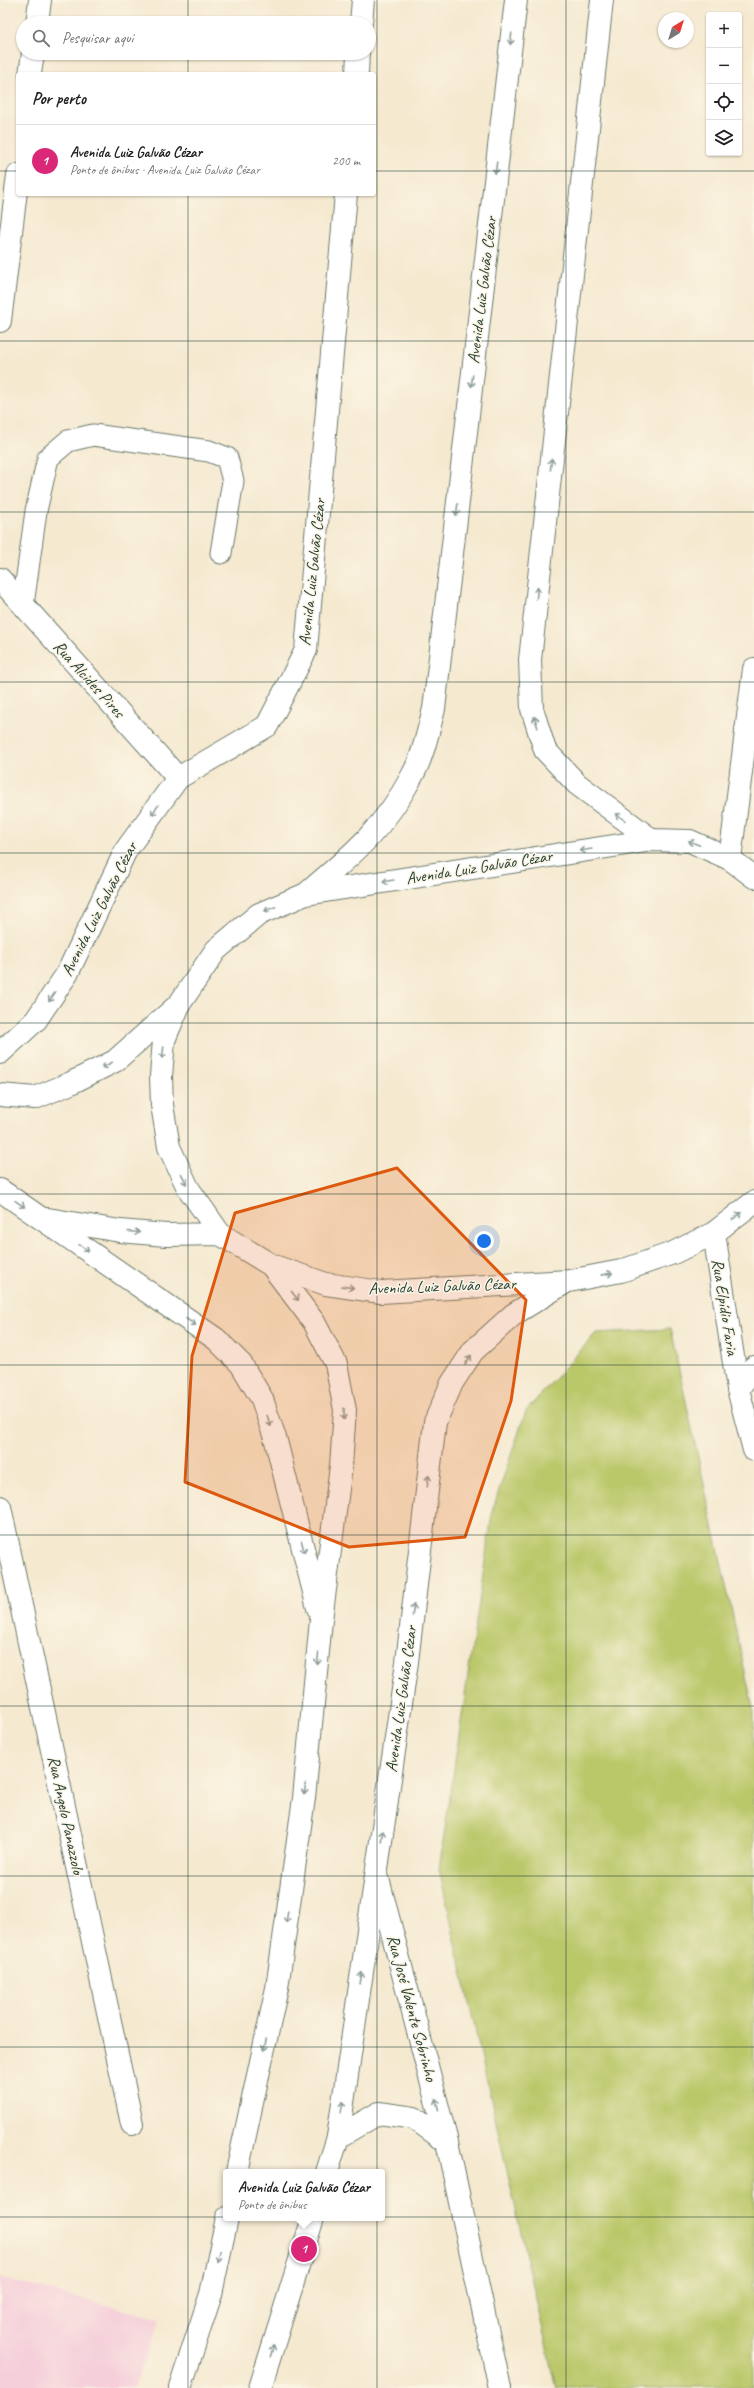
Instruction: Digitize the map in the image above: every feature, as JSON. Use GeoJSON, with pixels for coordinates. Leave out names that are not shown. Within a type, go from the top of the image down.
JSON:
{"type":"FeatureCollection","features":[{"type":"Feature","properties":{"kind":"main road"},"geometry":{"type":"LineString","coordinates":[[38,16],[40,0]]}},
{"type":"Feature","properties":{"kind":"main road"},"geometry":{"type":"LineString","coordinates":[[362,16],[363,0]]}},
{"type":"Feature","properties":{"kind":"main road","name":"Avenida Luiz Galvão Cézar"},"geometry":{"type":"LineString","coordinates":[[306,894],[358,850],[382,825],[413,775],[434,709],[516,0]]}},
{"type":"Feature","properties":{"kind":"main road"},"geometry":{"type":"LineString","coordinates":[[602,0],[530,660],[532,708],[545,750],[577,784],[652,840]]}},
{"type":"Feature","properties":{"kind":"main road"},"geometry":{"type":"LineString","coordinates":[[30,72],[32,60]]}},
{"type":"Feature","properties":{"kind":"main road"},"geometry":{"type":"LineString","coordinates":[[357,72],[358,60]]}},
{"type":"Feature","properties":{"kind":"main road"},"geometry":{"type":"LineString","coordinates":[[0,321],[6,214],[16,182]]}},
{"type":"Feature","properties":{"kind":"main road","name":"Avenida Luiz Galvão Cézar"},"geometry":{"type":"LineString","coordinates":[[0,1053],[36,1020],[67,974],[126,850],[178,778],[267,726],[306,650],[346,196]]}},
{"type":"Feature","properties":{"kind":"main road","name":"Rua Alcides Pires"},"geometry":{"type":"LineString","coordinates":[[0,579],[178,778]]}},
{"type":"Feature","properties":{"kind":"main road"},"geometry":{"type":"LineString","coordinates":[[730,859],[750,733],[754,669]]}},
{"type":"Feature","properties":{"kind":"main road","name":"Avenida Luiz Galvão Cézar"},"geometry":{"type":"LineString","coordinates":[[754,877],[730,859],[690,841],[652,840],[306,894],[259,914],[216,950],[180,1003],[164,1040],[161,1076],[162,1105],[169,1146],[188,1188],[220,1234],[271,1266],[326,1284],[382,1292],[569,1281],[621,1271],[673,1253],[714,1233],[754,1202]]}},
{"type":"Feature","properties":{"kind":"main road"},"geometry":{"type":"LineString","coordinates":[[0,1095],[35,1098],[115,1061],[180,1003]]}},
{"type":"Feature","properties":{"kind":"main road"},"geometry":{"type":"LineString","coordinates":[[0,1190],[216,1339],[241,1364],[262,1398],[276,1441],[321,1620]]}},
{"type":"Feature","properties":{"kind":"main road"},"geometry":{"type":"LineString","coordinates":[[40,1218],[120,1231],[166,1235],[220,1234]]}},
{"type":"Feature","properties":{"kind":"main road","name":"Rua Elpídio Faria"},"geometry":{"type":"LineString","coordinates":[[714,1233],[738,1389],[754,1450]]}},
{"type":"Feature","properties":{"kind":"main road","name":"Avenida Luiz Galvão Cézar"},"geometry":{"type":"LineString","coordinates":[[238,2169],[277,1988],[304,1798],[321,1620],[341,1466],[345,1410],[336,1364],[314,1322],[271,1266]]}},
{"type":"Feature","properties":{"kind":"main road","name":"Avenida Luiz Galvão Cézar"},"geometry":{"type":"LineString","coordinates":[[328,2169],[338,2137],[377,1875],[407,1662],[435,1422],[452,1384],[473,1351],[514,1314],[569,1281]]}},
{"type":"Feature","properties":{"kind":"main road"},"geometry":{"type":"LineString","coordinates":[[738,1389],[754,1367]]}},
{"type":"Feature","properties":{"kind":"main road","name":"Rua Angelo Panazzolo"},"geometry":{"type":"LineString","coordinates":[[0,1507],[132,2124]]}},
{"type":"Feature","properties":{"kind":"main road","name":"Rua José Valente Sobrinho"},"geometry":{"type":"LineString","coordinates":[[377,1875],[447,2142],[500,2388]]}},
{"type":"Feature","properties":{"kind":"main road"},"geometry":{"type":"LineString","coordinates":[[338,2137],[379,2113],[414,2118],[447,2142]]}},
{"type":"Feature","properties":{"kind":"main road"},"geometry":{"type":"LineString","coordinates":[[180,2388],[211,2294],[226,2221]]}},
{"type":"Feature","properties":{"kind":"main road"},"geometry":{"type":"LineString","coordinates":[[260,2388],[312,2221]]}},
{"type":"Feature","properties":{"kind":"lane"},"geometry":{"type":"LineString","coordinates":[[23,605],[36,511],[48,458],[68,441],[93,435],[209,451],[227,458],[233,481],[221,553]]}},
{"type":"Feature","properties":{"kind":"highlighted area"},"geometry":{"type":"Polygon","coordinates":[[[397,1168],[526,1300],[511,1401],[465,1537],[349,1547],[185,1482],[192,1356],[235,1213],[397,1168]]]}},
{"type":"Feature","properties":{"kind":"shaded area"},"geometry":{"type":"Polygon","coordinates":[[[0,2278],[160,2319],[134,2388],[0,2388],[0,2278]]]}},
{"type":"Feature","properties":{"kind":"green space"},"geometry":{"type":"Polygon","coordinates":[[[670,1329],[754,1713],[754,2388],[556,2388],[439,1869],[493,1508],[526,1411],[596,1333],[670,1329]]]}},
{"type":"Feature","properties":{"kind":"place","name":"Avenida Luiz Galvão Cézar"},"geometry":{"type":"Point","coordinates":[304,2249]}}]}
